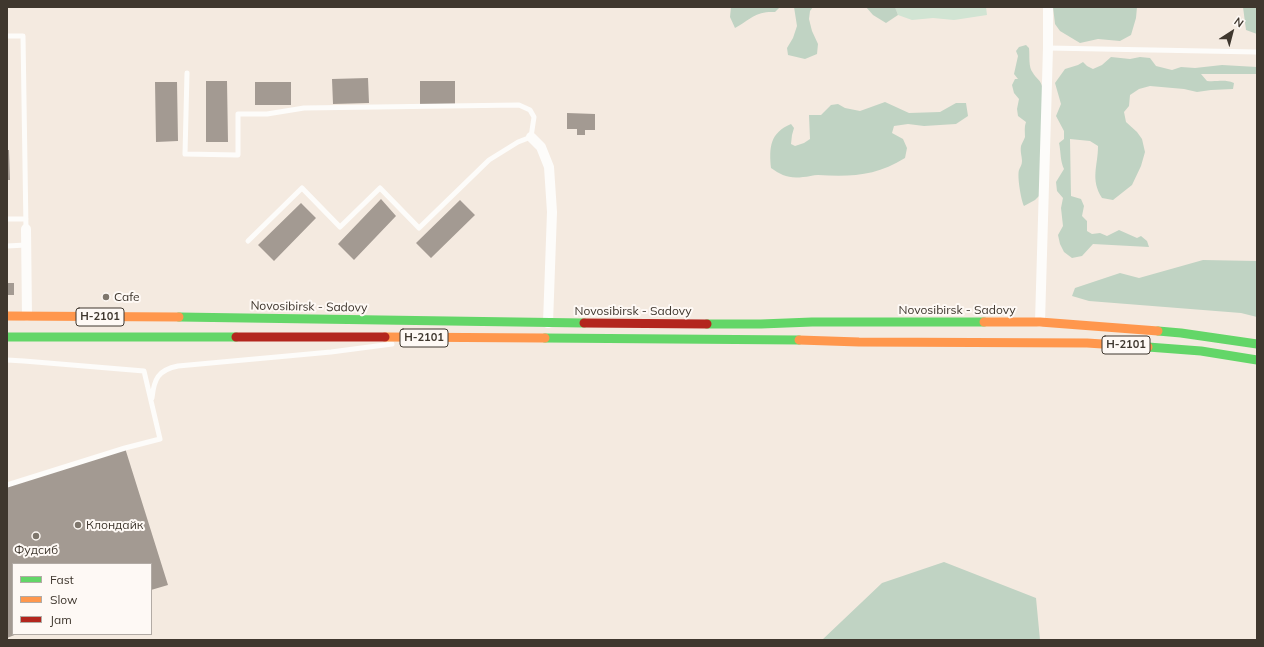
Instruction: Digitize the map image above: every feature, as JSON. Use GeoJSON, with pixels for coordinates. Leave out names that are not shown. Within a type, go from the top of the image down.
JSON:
{"type":"FeatureCollection","features":[{"type":"Feature","properties":{"kind":"main road","name":"Novosibirsk - Sadovy"},"geometry":{"type":"LineString","coordinates":[[7,316],[202,317],[548,323],[761,324],[812,322],[1040,322],[1181,333],[1257,344]]}},
{"type":"Feature","properties":{"kind":"main road","name":"Н-2101"},"geometry":{"type":"LineString","coordinates":[[7,338],[248,336],[794,340],[874,342],[1050,342],[1119,344],[1180,349],[1257,360]]}},
{"type":"Feature","properties":{"kind":"street"},"geometry":{"type":"LineString","coordinates":[[1040,322],[1048,7]]}},
{"type":"Feature","properties":{"kind":"street"},"geometry":{"type":"LineString","coordinates":[[531,137],[541,147],[549,167],[552,212],[548,323]]}},
{"type":"Feature","properties":{"kind":"street"},"geometry":{"type":"LineString","coordinates":[[26,224],[27,316]]}},
{"type":"Feature","properties":{"kind":"lane"},"geometry":{"type":"LineString","coordinates":[[7,36],[23,36],[26,224],[7,220]]}},
{"type":"Feature","properties":{"kind":"lane"},"geometry":{"type":"LineString","coordinates":[[1048,48],[1257,52]]}},
{"type":"Feature","properties":{"kind":"lane"},"geometry":{"type":"LineString","coordinates":[[187,73],[185,154],[238,155],[238,114],[267,114],[304,108],[519,105],[530,110],[534,117],[531,137],[518,142],[489,160],[419,228],[380,188],[340,227],[302,188],[248,241]]}},
{"type":"Feature","properties":{"kind":"lane"},"geometry":{"type":"LineString","coordinates":[[7,246],[26,245]]}},
{"type":"Feature","properties":{"kind":"lane"},"geometry":{"type":"LineString","coordinates":[[152,403],[153,385],[159,374],[168,368],[331,352],[445,338]]}},
{"type":"Feature","properties":{"kind":"lane"},"geometry":{"type":"LineString","coordinates":[[7,360],[24,360],[144,371],[160,439],[125,448],[7,485]]}},
{"type":"Feature","properties":{"kind":"green space"},"geometry":{"type":"Polygon","coordinates":[[[731,7],[780,7],[775,12],[758,14],[735,28],[730,17],[731,7]]]}},
{"type":"Feature","properties":{"kind":"green space"},"geometry":{"type":"Polygon","coordinates":[[[794,7],[813,7],[810,11],[809,19],[812,31],[818,44],[817,54],[805,59],[788,55],[787,48],[793,38],[797,26],[794,7]]]}},
{"type":"Feature","properties":{"kind":"green space"},"geometry":{"type":"Polygon","coordinates":[[[866,7],[895,7],[898,15],[886,23],[873,15],[866,7]]]}},
{"type":"Feature","properties":{"kind":"green space"},"geometry":{"type":"Polygon","coordinates":[[[895,7],[986,7],[987,15],[954,20],[933,18],[912,20],[898,15],[895,7]]]}},
{"type":"Feature","properties":{"kind":"green space"},"geometry":{"type":"Polygon","coordinates":[[[1053,7],[1137,7],[1136,18],[1131,35],[1120,41],[1098,39],[1080,43],[1060,31],[1055,24],[1053,7]]]}},
{"type":"Feature","properties":{"kind":"green space"},"geometry":{"type":"Polygon","coordinates":[[[1243,7],[1257,7],[1257,34],[1246,30],[1243,7]]]}},
{"type":"Feature","properties":{"kind":"green space"},"geometry":{"type":"Polygon","coordinates":[[[1026,45],[1029,48],[1031,71],[1040,81],[1043,89],[1043,192],[1035,200],[1024,206],[1020,188],[1019,170],[1022,162],[1021,145],[1025,137],[1026,122],[1018,116],[1017,109],[1019,99],[1014,93],[1012,85],[1015,79],[1018,79],[1014,74],[1018,56],[1016,51],[1019,47],[1026,45]]]}},
{"type":"Feature","properties":{"kind":"green space"},"geometry":{"type":"Polygon","coordinates":[[[1111,57],[1130,59],[1140,57],[1150,58],[1156,66],[1172,70],[1181,67],[1195,68],[1222,65],[1257,67],[1257,74],[1201,74],[1207,81],[1224,81],[1234,83],[1233,89],[1197,92],[1184,89],[1150,86],[1139,89],[1130,95],[1129,106],[1124,112],[1126,122],[1142,139],[1145,152],[1141,166],[1132,185],[1113,200],[1102,198],[1096,185],[1095,178],[1098,146],[1090,141],[1070,139],[1071,196],[1081,199],[1084,206],[1082,216],[1087,221],[1087,231],[1092,234],[1100,233],[1107,236],[1119,230],[1137,238],[1141,236],[1147,241],[1149,247],[1093,244],[1082,256],[1072,258],[1064,252],[1058,235],[1063,226],[1061,208],[1063,198],[1057,191],[1056,182],[1064,169],[1061,160],[1059,143],[1064,139],[1064,131],[1056,116],[1061,104],[1055,83],[1065,69],[1083,62],[1093,69],[1102,65],[1111,57]]]}},
{"type":"Feature","properties":{"kind":"green space"},"geometry":{"type":"Polygon","coordinates":[[[885,102],[909,113],[940,112],[956,103],[966,103],[968,116],[956,124],[924,126],[908,124],[894,126],[892,133],[903,139],[907,148],[905,158],[884,169],[873,172],[841,176],[818,175],[789,177],[771,168],[770,154],[772,142],[775,136],[784,128],[791,124],[794,128],[791,144],[795,146],[810,139],[809,115],[821,115],[831,105],[838,104],[845,108],[860,111],[885,102]]]}},
{"type":"Feature","properties":{"kind":"green space"},"geometry":{"type":"Polygon","coordinates":[[[1203,260],[1257,261],[1257,317],[1241,313],[1089,301],[1072,296],[1075,288],[1120,273],[1139,278],[1203,260]]]}},
{"type":"Feature","properties":{"kind":"green space"},"geometry":{"type":"Polygon","coordinates":[[[944,562],[1036,598],[1040,640],[822,640],[882,583],[944,562]]]}},
{"type":"Feature","properties":{"kind":"building"},"geometry":{"type":"Polygon","coordinates":[[[368,78],[369,103],[333,104],[332,79],[368,78]]]}},
{"type":"Feature","properties":{"kind":"building"},"geometry":{"type":"Polygon","coordinates":[[[206,81],[227,81],[228,142],[206,142],[206,81]]]}},
{"type":"Feature","properties":{"kind":"building"},"geometry":{"type":"Polygon","coordinates":[[[420,81],[455,81],[455,104],[420,104],[420,81]]]}},
{"type":"Feature","properties":{"kind":"building"},"geometry":{"type":"Polygon","coordinates":[[[155,82],[177,82],[178,141],[156,142],[155,82]]]}},
{"type":"Feature","properties":{"kind":"building"},"geometry":{"type":"Polygon","coordinates":[[[255,82],[291,82],[291,105],[255,105],[255,82]]]}},
{"type":"Feature","properties":{"kind":"building"},"geometry":{"type":"Polygon","coordinates":[[[567,113],[595,114],[595,130],[585,130],[585,135],[577,135],[577,129],[567,129],[567,113]]]}},
{"type":"Feature","properties":{"kind":"building"},"geometry":{"type":"Polygon","coordinates":[[[7,150],[9,150],[10,180],[7,180],[7,150]]]}},
{"type":"Feature","properties":{"kind":"building"},"geometry":{"type":"Polygon","coordinates":[[[381,199],[396,216],[354,260],[338,244],[381,199]]]}},
{"type":"Feature","properties":{"kind":"building"},"geometry":{"type":"Polygon","coordinates":[[[460,200],[475,215],[431,258],[416,243],[460,200]]]}},
{"type":"Feature","properties":{"kind":"building"},"geometry":{"type":"Polygon","coordinates":[[[301,203],[316,218],[274,261],[258,245],[301,203]]]}},
{"type":"Feature","properties":{"kind":"building"},"geometry":{"type":"Polygon","coordinates":[[[7,283],[14,283],[14,295],[7,295],[7,283]]]}},
{"type":"Feature","properties":{"kind":"building","name":"Клондайк"},"geometry":{"type":"Polygon","coordinates":[[[125,448],[168,585],[152,590],[152,563],[12,563],[12,635],[14,635],[7,638],[7,485],[125,448]]]}},
{"type":"Feature","properties":{"kind":"traffic: fast"},"geometry":{"type":"LineString","coordinates":[[179,317],[584,323]]}},
{"type":"Feature","properties":{"kind":"traffic: fast"},"geometry":{"type":"LineString","coordinates":[[707,324],[812,322],[984,322]]}},
{"type":"Feature","properties":{"kind":"traffic: fast"},"geometry":{"type":"LineString","coordinates":[[1158,331],[1257,344]]}},
{"type":"Feature","properties":{"kind":"traffic: fast"},"geometry":{"type":"LineString","coordinates":[[7,337],[236,337]]}},
{"type":"Feature","properties":{"kind":"traffic: fast"},"geometry":{"type":"LineString","coordinates":[[545,338],[799,340]]}},
{"type":"Feature","properties":{"kind":"traffic: fast"},"geometry":{"type":"LineString","coordinates":[[1148,347],[1201,351],[1257,360]]}},
{"type":"Feature","properties":{"kind":"traffic: slow"},"geometry":{"type":"LineString","coordinates":[[7,316],[179,317]]}},
{"type":"Feature","properties":{"kind":"traffic: slow"},"geometry":{"type":"LineString","coordinates":[[984,322],[1040,322],[1158,331]]}},
{"type":"Feature","properties":{"kind":"traffic: slow"},"geometry":{"type":"LineString","coordinates":[[385,337],[545,338]]}},
{"type":"Feature","properties":{"kind":"traffic: slow"},"geometry":{"type":"LineString","coordinates":[[799,340],[859,342],[1087,343],[1148,347]]}},
{"type":"Feature","properties":{"kind":"traffic: jam"},"geometry":{"type":"LineString","coordinates":[[584,323],[707,324]]}},
{"type":"Feature","properties":{"kind":"traffic: jam"},"geometry":{"type":"LineString","coordinates":[[236,337],[385,337]]}},
{"type":"Feature","properties":{"kind":"place","name":"Cafe"},"geometry":{"type":"Point","coordinates":[106,297]}},
{"type":"Feature","properties":{"kind":"place","name":"Клондайк"},"geometry":{"type":"Point","coordinates":[78,525]}},
{"type":"Feature","properties":{"kind":"place","name":"Фудсиб"},"geometry":{"type":"Point","coordinates":[36,536]}}]}
